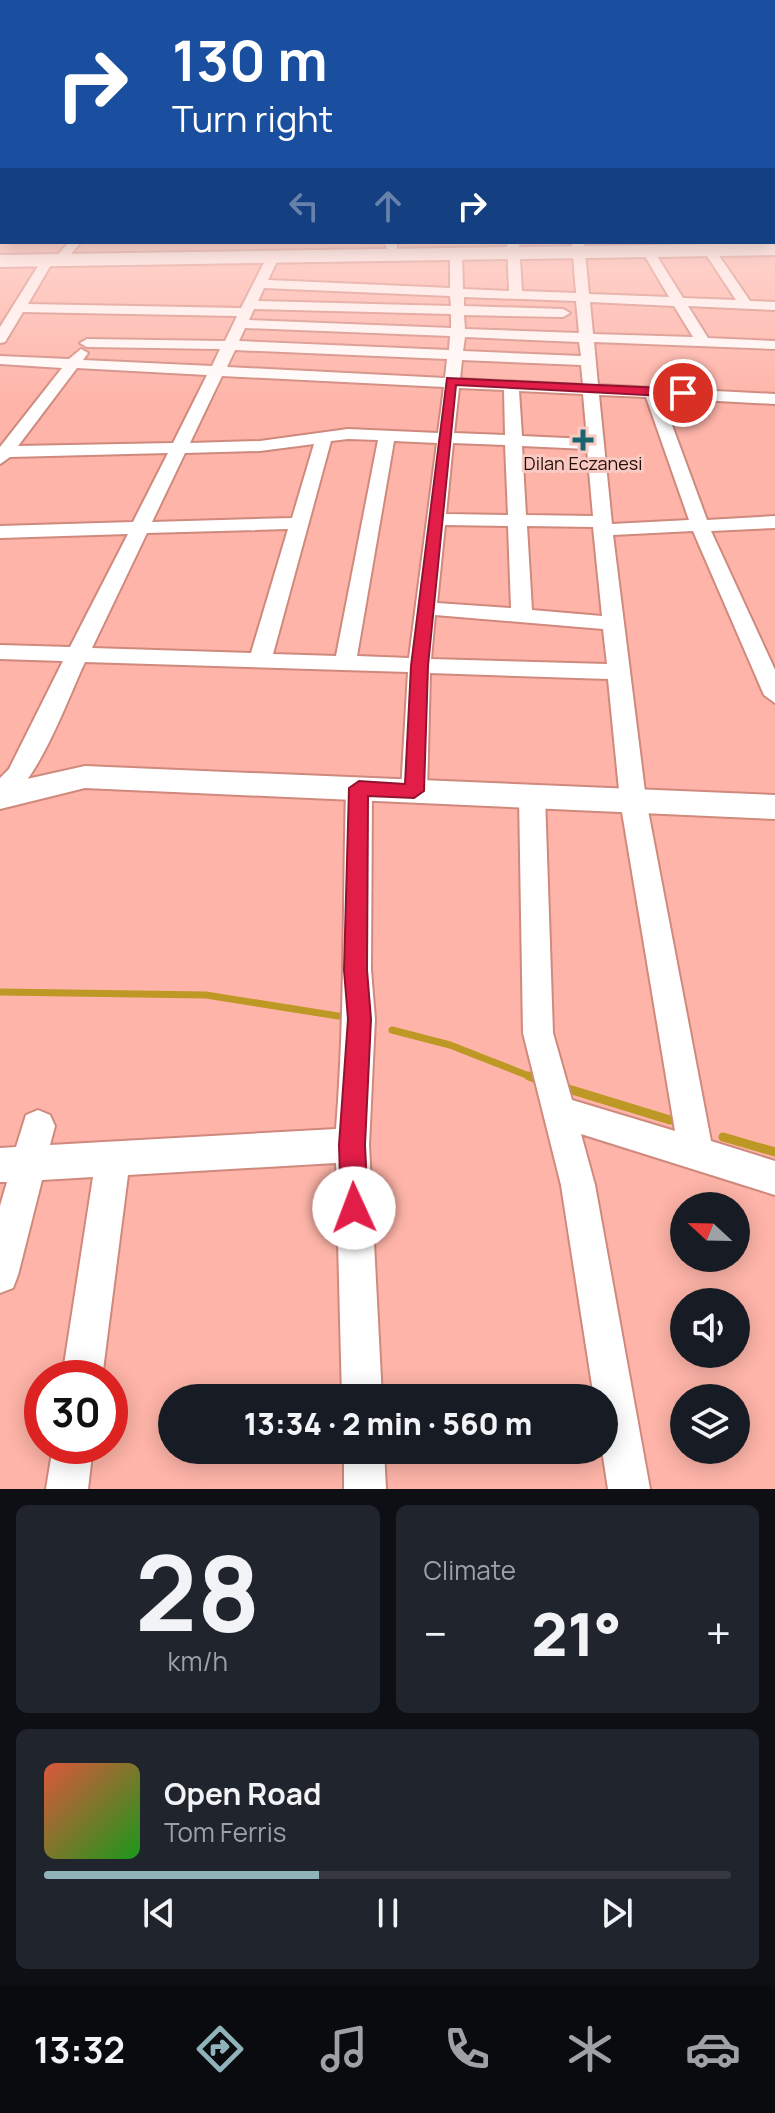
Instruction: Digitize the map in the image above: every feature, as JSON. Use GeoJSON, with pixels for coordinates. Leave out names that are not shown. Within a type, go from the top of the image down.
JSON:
{"type":"FeatureCollection","features":[{"type":"Feature","properties":{"kind":"street"},"geometry":{"type":"LineString","coordinates":[[0,339],[49,266]]}},
{"type":"Feature","properties":{"kind":"street"},"geometry":{"type":"LineString","coordinates":[[5,784],[78,656],[269,266]]}},
{"type":"Feature","properties":{"kind":"street"},"geometry":{"type":"LineString","coordinates":[[414,791],[419,666],[458,332],[457,292],[451,266]]}},
{"type":"Feature","properties":{"kind":"street"},"geometry":{"type":"LineString","coordinates":[[515,266],[516,295]]}},
{"type":"Feature","properties":{"kind":"street"},"geometry":{"type":"LineString","coordinates":[[581,266],[603,526],[633,800],[696,1154]]}},
{"type":"Feature","properties":{"kind":"street"},"geometry":{"type":"LineString","coordinates":[[652,266],[679,301],[703,342]]}},
{"type":"Feature","properties":{"kind":"street"},"geometry":{"type":"LineString","coordinates":[[717,266],[745,304]]}},
{"type":"Feature","properties":{"kind":"street"},"geometry":{"type":"LineString","coordinates":[[261,284],[516,295],[703,342],[775,345]]}},
{"type":"Feature","properties":{"kind":"street"},"geometry":{"type":"LineString","coordinates":[[246,314],[458,332],[679,301],[775,306]]}},
{"type":"Feature","properties":{"kind":"street"},"geometry":{"type":"LineString","coordinates":[[19,308],[246,314],[458,311],[586,315]]}},
{"type":"Feature","properties":{"kind":"street"},"geometry":{"type":"LineString","coordinates":[[2,454],[74,363],[106,310]]}},
{"type":"Feature","properties":{"kind":"street"},"geometry":{"type":"LineString","coordinates":[[87,343],[231,345],[590,361]]}},
{"type":"Feature","properties":{"kind":"street"},"geometry":{"type":"LineString","coordinates":[[0,360],[593,387],[775,399]]}},
{"type":"Feature","properties":{"kind":"street"},"geometry":{"type":"LineString","coordinates":[[511,384],[522,616]]}},
{"type":"Feature","properties":{"kind":"street"},"geometry":{"type":"LineString","coordinates":[[652,391],[700,526],[775,695]]}},
{"type":"Feature","properties":{"kind":"street"},"geometry":{"type":"LineString","coordinates":[[2,454],[260,446],[324,437],[387,435],[597,444]]}},
{"type":"Feature","properties":{"kind":"street"},"geometry":{"type":"LineString","coordinates":[[345,664],[387,435]]}},
{"type":"Feature","properties":{"kind":"street"},"geometry":{"type":"LineString","coordinates":[[260,661],[324,437]]}},
{"type":"Feature","properties":{"kind":"street"},"geometry":{"type":"LineString","coordinates":[[437,519],[603,526],[774,525]]}},
{"type":"Feature","properties":{"kind":"street"},"geometry":{"type":"LineString","coordinates":[[0,532],[299,523]]}},
{"type":"Feature","properties":{"kind":"street"},"geometry":{"type":"LineString","coordinates":[[426,608],[613,623]]}},
{"type":"Feature","properties":{"kind":"street"},"geometry":{"type":"LineString","coordinates":[[0,652],[619,672]]}},
{"type":"Feature","properties":{"kind":"street"},"geometry":{"type":"LineString","coordinates":[[5,784],[85,777],[775,807]]}},
{"type":"Feature","properties":{"kind":"street"},"geometry":{"type":"LineString","coordinates":[[359,788],[356,970],[360,1019],[352,1145],[361,1384]]}},
{"type":"Feature","properties":{"kind":"street"},"geometry":{"type":"LineString","coordinates":[[532,796],[538,1033],[578,1185],[629,1489]]}},
{"type":"Feature","properties":{"kind":"street"},"geometry":{"type":"LineString","coordinates":[[557,1111],[775,1178]]}},
{"type":"Feature","properties":{"kind":"street"},"geometry":{"type":"LineString","coordinates":[[0,1275],[14,1165],[38,1126]]}},
{"type":"Feature","properties":{"kind":"street"},"geometry":{"type":"LineString","coordinates":[[14,1165],[352,1145]]}},
{"type":"Feature","properties":{"kind":"street"},"geometry":{"type":"LineString","coordinates":[[85,1360],[113,1160]]}},
{"type":"Feature","properties":{"kind":"street"},"geometry":{"type":"LineString","coordinates":[[67,1489],[70,1464]]}},
{"type":"Feature","properties":{"kind":"street"},"geometry":{"type":"LineString","coordinates":[[364,1464],[365,1489]]}},
{"type":"Feature","properties":{"kind":"waterway"},"geometry":{"type":"LineString","coordinates":[[0,992],[206,995],[338,1016]]}},
{"type":"Feature","properties":{"kind":"waterway"},"geometry":{"type":"LineString","coordinates":[[392,1030],[450,1045],[534,1078]]}},
{"type":"Feature","properties":{"kind":"waterway"},"geometry":{"type":"LineString","coordinates":[[529,1076],[540,1080]]}},
{"type":"Feature","properties":{"kind":"waterway"},"geometry":{"type":"LineString","coordinates":[[562,1087],[670,1120]]}},
{"type":"Feature","properties":{"kind":"waterway"},"geometry":{"type":"LineString","coordinates":[[723,1137],[775,1152]]}},
{"type":"Feature","properties":{"kind":"place","name":"Dilan Eczanesi"},"geometry":{"type":"Point","coordinates":[583,440]}},
{"type":"Feature","properties":{"kind":"route"},"geometry":{"type":"LineString","coordinates":[[354,1208],[352,1145],[360,1019],[356,970],[359,788],[414,791],[419,666],[451,381],[683,393]]}}]}
